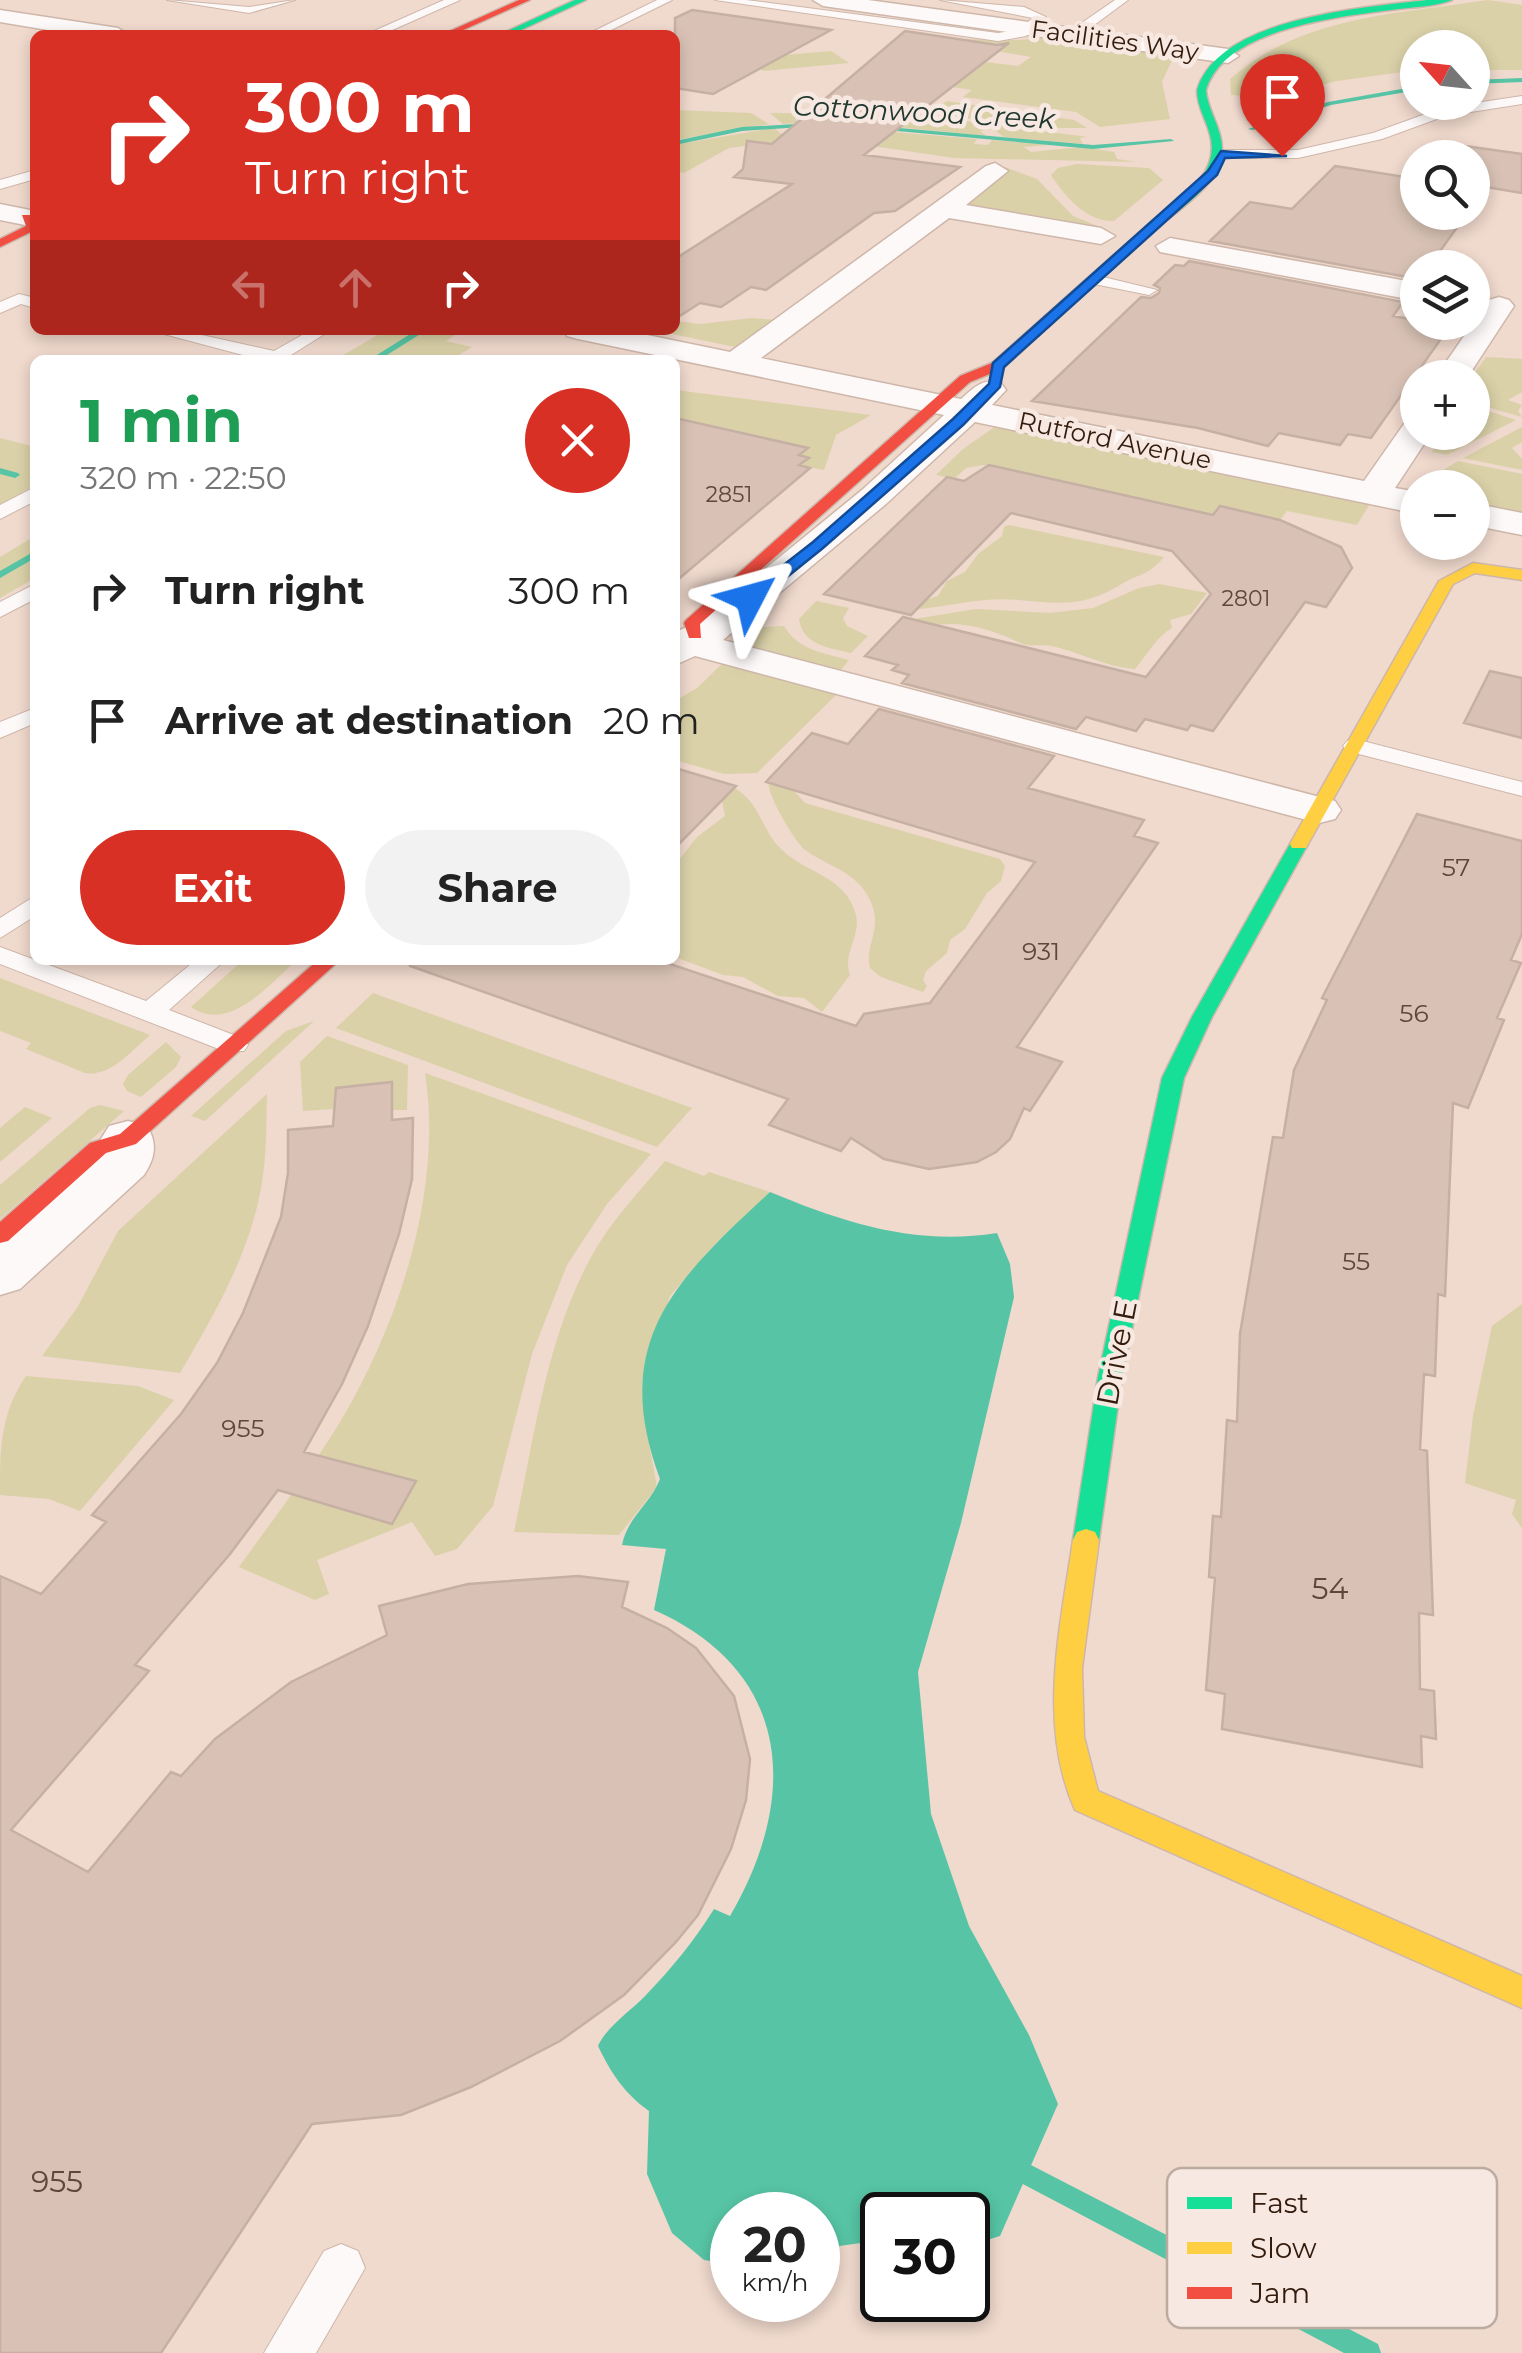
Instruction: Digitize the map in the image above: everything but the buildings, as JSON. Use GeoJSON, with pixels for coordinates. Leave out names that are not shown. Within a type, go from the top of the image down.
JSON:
{"type":"FeatureCollection","features":[{"type":"Feature","properties":{"kind":"street"},"geometry":{"type":"LineString","coordinates":[[1,20],[50,0]]}},
{"type":"Feature","properties":{"kind":"street"},"geometry":{"type":"LineString","coordinates":[[528,12],[529,16],[551,0]]}},
{"type":"Feature","properties":{"kind":"street"},"geometry":{"type":"LineString","coordinates":[[463,30],[582,0]]}},
{"type":"Feature","properties":{"kind":"street","name":"Facilities Way"},"geometry":{"type":"LineString","coordinates":[[823,0],[1228,56]]}},
{"type":"Feature","properties":{"kind":"street"},"geometry":{"type":"LineString","coordinates":[[685,643],[714,630],[846,521],[953,407],[996,384],[998,366],[1213,172],[1221,154],[1216,128],[1201,100],[1202,88],[1205,76],[1228,56],[1261,35],[1287,26],[1448,0]]}},
{"type":"Feature","properties":{"kind":"street"},"geometry":{"type":"LineString","coordinates":[[509,30],[528,12]]}},
{"type":"Feature","properties":{"kind":"street"},"geometry":{"type":"LineString","coordinates":[[1,20],[79,30]]}},
{"type":"Feature","properties":{"kind":"street"},"geometry":{"type":"LineString","coordinates":[[1,20],[30,36]]}},
{"type":"Feature","properties":{"kind":"street"},"geometry":{"type":"LineString","coordinates":[[735,362],[995,172]]}},
{"type":"Feature","properties":{"kind":"street"},"geometry":{"type":"LineString","coordinates":[[943,209],[1101,236]]}},
{"type":"Feature","properties":{"kind":"street"},"geometry":{"type":"LineString","coordinates":[[0,244],[30,228]]}},
{"type":"Feature","properties":{"kind":"street"},"geometry":{"type":"LineString","coordinates":[[1170,246],[1400,289]]}},
{"type":"Feature","properties":{"kind":"street"},"geometry":{"type":"LineString","coordinates":[[0,262],[30,248]]}},
{"type":"Feature","properties":{"kind":"street"},"geometry":{"type":"LineString","coordinates":[[1464,360],[1498,306]]}},
{"type":"Feature","properties":{"kind":"street","name":"Rutford Avenue"},"geometry":{"type":"LineString","coordinates":[[603,335],[1400,499]]}},
{"type":"Feature","properties":{"kind":"street"},"geometry":{"type":"LineString","coordinates":[[1373,494],[1403,450]]}},
{"type":"Feature","properties":{"kind":"street"},"geometry":{"type":"LineString","coordinates":[[1490,518],[1522,524]]}},
{"type":"Feature","properties":{"kind":"street","name":"Drive E"},"geometry":{"type":"LineString","coordinates":[[1522,575],[1480,567],[1455,573],[1202,1016],[1173,1078],[1110,1377],[1068,1668],[1069,1737],[1086,1800],[1522,1992]]}},
{"type":"Feature","properties":{"kind":"street"},"geometry":{"type":"LineString","coordinates":[[685,643],[1319,810]]}},
{"type":"Feature","properties":{"kind":"street"},"geometry":{"type":"LineString","coordinates":[[0,1235],[98,1148],[128,1138],[324,965]]}},
{"type":"Feature","properties":{"kind":"street"},"geometry":{"type":"LineString","coordinates":[[0,1274],[125,1162],[128,1138]]}},
{"type":"Feature","properties":{"kind":"lane"},"geometry":{"type":"LineString","coordinates":[[174,0],[248,10],[289,0]]}},
{"type":"Feature","properties":{"kind":"lane"},"geometry":{"type":"LineString","coordinates":[[383,30],[454,0]]}},
{"type":"Feature","properties":{"kind":"lane"},"geometry":{"type":"LineString","coordinates":[[603,30],[666,0]]}},
{"type":"Feature","properties":{"kind":"lane"},"geometry":{"type":"LineString","coordinates":[[722,0],[998,37],[1033,28],[1040,17],[946,0]]}},
{"type":"Feature","properties":{"kind":"lane"},"geometry":{"type":"LineString","coordinates":[[1074,34],[1120,2],[1138,0]]}},
{"type":"Feature","properties":{"kind":"lane"},"geometry":{"type":"LineString","coordinates":[[1221,154],[1298,154],[1356,142],[1442,112],[1522,100]]}},
{"type":"Feature","properties":{"kind":"lane"},"geometry":{"type":"LineString","coordinates":[[0,185],[30,176]]}},
{"type":"Feature","properties":{"kind":"lane"},"geometry":{"type":"LineString","coordinates":[[1095,280],[1149,290]]}},
{"type":"Feature","properties":{"kind":"lane"},"geometry":{"type":"LineString","coordinates":[[0,308],[19,300],[30,302]]}},
{"type":"Feature","properties":{"kind":"lane"},"geometry":{"type":"LineString","coordinates":[[178,335],[261,355]]}},
{"type":"Feature","properties":{"kind":"lane"},"geometry":{"type":"LineString","coordinates":[[279,355],[314,335]]}},
{"type":"Feature","properties":{"kind":"lane"},"geometry":{"type":"LineString","coordinates":[[0,513],[30,497]]}},
{"type":"Feature","properties":{"kind":"lane"},"geometry":{"type":"LineString","coordinates":[[0,611],[30,593]]}},
{"type":"Feature","properties":{"kind":"lane"},"geometry":{"type":"LineString","coordinates":[[0,731],[30,717]]}},
{"type":"Feature","properties":{"kind":"lane"},"geometry":{"type":"LineString","coordinates":[[1355,746],[1522,789]]}},
{"type":"Feature","properties":{"kind":"lane"},"geometry":{"type":"LineString","coordinates":[[0,930],[30,908]]}},
{"type":"Feature","properties":{"kind":"lane"},"geometry":{"type":"LineString","coordinates":[[0,955],[234,1044]]}},
{"type":"Feature","properties":{"kind":"lane"},"geometry":{"type":"LineString","coordinates":[[150,1012],[206,965]]}},
{"type":"Feature","properties":{"kind":"lane"},"geometry":{"type":"LineString","coordinates":[[288,2353],[341,2268]]}},
{"type":"Feature","properties":{"kind":"shaded area"},"geometry":{"type":"Polygon","coordinates":[[[1488,0],[1522,5],[1522,70],[1490,70],[1490,30],[1400,30],[1400,72],[1337,81],[1271,98],[1231,95],[1230,79],[1287,42],[1351,21],[1488,0]]]}},
{"type":"Feature","properties":{"kind":"shaded area"},"geometry":{"type":"Polygon","coordinates":[[[1042,37],[1164,55],[1172,60],[1162,82],[1170,119],[1100,127],[1076,112],[963,97],[972,90],[953,87],[985,62],[1018,66],[1031,57],[949,43],[1042,37]]]}},
{"type":"Feature","properties":{"kind":"shaded area"},"geometry":{"type":"Polygon","coordinates":[[[831,51],[849,63],[763,71],[749,58],[831,51]]]}},
{"type":"Feature","properties":{"kind":"shaded area"},"geometry":{"type":"Polygon","coordinates":[[[947,101],[1074,120],[1087,128],[1024,128],[932,112],[947,101]]]}},
{"type":"Feature","properties":{"kind":"shaded area"},"geometry":{"type":"Polygon","coordinates":[[[680,110],[751,113],[769,124],[680,139],[680,110]]]}},
{"type":"Feature","properties":{"kind":"shaded area"},"geometry":{"type":"Polygon","coordinates":[[[770,113],[918,115],[1088,137],[1080,138],[1083,144],[1004,137],[993,129],[980,131],[986,136],[808,118],[783,124],[770,113]]]}},
{"type":"Feature","properties":{"kind":"shaded area"},"geometry":{"type":"Polygon","coordinates":[[[832,127],[977,139],[974,144],[988,145],[992,140],[1049,145],[1024,147],[1031,152],[1082,147],[1114,152],[1117,159],[1137,162],[954,158],[805,136],[791,128],[832,127]]]}},
{"type":"Feature","properties":{"kind":"shaded area"},"geometry":{"type":"Polygon","coordinates":[[[774,128],[789,140],[729,148],[684,173],[680,172],[680,144],[774,128]]]}},
{"type":"Feature","properties":{"kind":"shaded area"},"geometry":{"type":"Polygon","coordinates":[[[1077,164],[1149,168],[1163,180],[1114,221],[1104,220],[1077,206],[1051,175],[1058,168],[1077,164]]]}},
{"type":"Feature","properties":{"kind":"shaded area"},"geometry":{"type":"Polygon","coordinates":[[[1005,167],[1037,179],[1073,216],[1105,229],[969,206],[1005,174],[999,172],[1005,167]]]}},
{"type":"Feature","properties":{"kind":"shaded area"},"geometry":{"type":"Polygon","coordinates":[[[752,318],[775,320],[735,347],[677,335],[680,322],[701,324],[752,318]]]}},
{"type":"Feature","properties":{"kind":"shaded area"},"geometry":{"type":"Polygon","coordinates":[[[378,335],[455,335],[446,341],[472,347],[459,355],[344,355],[378,335]]]}},
{"type":"Feature","properties":{"kind":"shaded area"},"geometry":{"type":"Polygon","coordinates":[[[1522,359],[1522,392],[1508,400],[1522,405],[1518,411],[1522,417],[1490,408],[1490,360],[1484,360],[1522,359]]]}},
{"type":"Feature","properties":{"kind":"shaded area"},"geometry":{"type":"Polygon","coordinates":[[[680,391],[871,415],[836,435],[824,470],[799,465],[808,458],[799,455],[806,448],[680,419],[680,391]]]}},
{"type":"Feature","properties":{"kind":"shaded area"},"geometry":{"type":"Polygon","coordinates":[[[1490,412],[1516,420],[1490,433],[1490,412]]]}},
{"type":"Feature","properties":{"kind":"shaded area"},"geometry":{"type":"Polygon","coordinates":[[[999,424],[1371,502],[1357,525],[1287,511],[1280,520],[1212,516],[983,465],[966,468],[954,479],[936,475],[963,449],[999,424]]]}},
{"type":"Feature","properties":{"kind":"shaded area"},"geometry":{"type":"Polygon","coordinates":[[[1522,427],[1522,442],[1512,448],[1522,459],[1522,470],[1463,458],[1478,450],[1490,450],[1490,444],[1522,427]]]}},
{"type":"Feature","properties":{"kind":"shaded area"},"geometry":{"type":"Polygon","coordinates":[[[0,438],[30,446],[30,488],[0,505],[0,438]]]}},
{"type":"Feature","properties":{"kind":"shaded area"},"geometry":{"type":"Polygon","coordinates":[[[1433,450],[1457,450],[1447,455],[1433,450]]]}},
{"type":"Feature","properties":{"kind":"shaded area"},"geometry":{"type":"Polygon","coordinates":[[[1458,461],[1522,474],[1522,515],[1490,508],[1490,470],[1443,470],[1458,461]]]}},
{"type":"Feature","properties":{"kind":"shaded area"},"geometry":{"type":"Polygon","coordinates":[[[1009,525],[1164,557],[1147,572],[1084,600],[985,600],[910,610],[864,605],[871,598],[920,602],[938,596],[947,581],[965,572],[1009,525]]]}},
{"type":"Feature","properties":{"kind":"shaded area"},"geometry":{"type":"Polygon","coordinates":[[[30,539],[30,581],[0,598],[0,557],[30,539]]]}},
{"type":"Feature","properties":{"kind":"shaded area"},"geometry":{"type":"Polygon","coordinates":[[[1159,584],[1207,593],[1191,614],[1170,620],[1172,628],[1135,669],[1052,646],[1024,644],[961,624],[931,626],[902,639],[885,635],[902,621],[976,609],[1050,613],[1093,608],[1139,588],[1159,584]]]}},
{"type":"Feature","properties":{"kind":"shaded area"},"geometry":{"type":"Polygon","coordinates":[[[816,601],[849,608],[843,618],[847,626],[868,636],[851,653],[826,647],[805,635],[799,619],[816,601]]]}},
{"type":"Feature","properties":{"kind":"shaded area"},"geometry":{"type":"Polygon","coordinates":[[[784,626],[805,646],[849,660],[841,670],[744,645],[763,627],[784,626]]]}},
{"type":"Feature","properties":{"kind":"shaded area"},"geometry":{"type":"Polygon","coordinates":[[[724,662],[838,693],[757,773],[724,774],[680,761],[680,698],[697,688],[724,662]]]}},
{"type":"Feature","properties":{"kind":"shaded area"},"geometry":{"type":"Polygon","coordinates":[[[769,783],[793,790],[805,803],[1000,859],[1005,866],[1001,881],[987,893],[965,929],[950,940],[947,953],[926,971],[923,980],[927,986],[923,992],[881,977],[870,968],[875,919],[870,900],[849,875],[804,849],[776,806],[769,783]]]}},
{"type":"Feature","properties":{"kind":"shaded area"},"geometry":{"type":"Polygon","coordinates":[[[729,785],[740,792],[782,850],[835,884],[851,902],[857,923],[848,959],[850,975],[822,1012],[804,998],[778,996],[743,977],[723,975],[680,959],[680,859],[697,837],[725,816],[722,800],[729,785]]]}},
{"type":"Feature","properties":{"kind":"shaded area"},"geometry":{"type":"Polygon","coordinates":[[[237,965],[292,965],[235,1010],[206,1014],[191,1007],[237,965]]]}},
{"type":"Feature","properties":{"kind":"shaded area"},"geometry":{"type":"Polygon","coordinates":[[[0,978],[150,1035],[112,1067],[85,1073],[26,1049],[31,1043],[0,1031],[0,978]]]}},
{"type":"Feature","properties":{"kind":"shaded area"},"geometry":{"type":"Polygon","coordinates":[[[373,993],[692,1108],[657,1147],[336,1028],[373,993]]]}},
{"type":"Feature","properties":{"kind":"shaded area"},"geometry":{"type":"Polygon","coordinates":[[[314,1021],[205,1121],[191,1116],[286,1031],[314,1021]]]}},
{"type":"Feature","properties":{"kind":"shaded area"},"geometry":{"type":"Polygon","coordinates":[[[327,1036],[408,1065],[407,1110],[392,1110],[391,1082],[337,1088],[334,1109],[303,1111],[300,1062],[327,1036]]]}},
{"type":"Feature","properties":{"kind":"shaded area"},"geometry":{"type":"Polygon","coordinates":[[[166,1042],[181,1057],[176,1067],[141,1097],[127,1091],[123,1084],[128,1075],[166,1042]]]}},
{"type":"Feature","properties":{"kind":"shaded area"},"geometry":{"type":"Polygon","coordinates":[[[425,1073],[651,1154],[607,1204],[567,1265],[532,1354],[493,1506],[457,1549],[435,1556],[412,1522],[317,1560],[329,1594],[315,1600],[239,1567],[343,1417],[383,1338],[412,1251],[422,1206],[428,1161],[425,1073]]]}},
{"type":"Feature","properties":{"kind":"shaded area"},"geometry":{"type":"Polygon","coordinates":[[[267,1094],[263,1176],[248,1237],[217,1307],[180,1373],[42,1356],[77,1308],[118,1231],[267,1094]]]}},
{"type":"Feature","properties":{"kind":"shaded area"},"geometry":{"type":"Polygon","coordinates":[[[100,1105],[124,1111],[0,1219],[0,1185],[90,1108],[100,1105]]]}},
{"type":"Feature","properties":{"kind":"shaded area"},"geometry":{"type":"Polygon","coordinates":[[[25,1107],[52,1118],[0,1162],[0,1128],[25,1107]]]}},
{"type":"Feature","properties":{"kind":"shaded area"},"geometry":{"type":"Polygon","coordinates":[[[665,1161],[704,1176],[709,1172],[770,1192],[712,1247],[670,1296],[642,1382],[657,1487],[619,1535],[514,1532],[551,1358],[575,1291],[606,1233],[665,1161]]]}},
{"type":"Feature","properties":{"kind":"shaded area"},"geometry":{"type":"Polygon","coordinates":[[[770,1192],[881,1229],[937,1236],[997,1233],[1010,1264],[1014,1297],[961,1523],[918,1672],[931,1814],[969,1926],[1029,2035],[1058,2104],[1000,2236],[990,2239],[990,2192],[860,2192],[860,2243],[840,2246],[840,2192],[710,2192],[710,2261],[704,2260],[672,2233],[647,2174],[649,2111],[619,2082],[598,2046],[613,2025],[674,1964],[714,1909],[730,1916],[752,1871],[767,1826],[773,1783],[770,1741],[757,1702],[734,1667],[700,1636],[654,1610],[666,1549],[622,1545],[629,1526],[660,1479],[646,1431],[642,1389],[647,1351],[660,1317],[680,1285],[770,1192]]]}},
{"type":"Feature","properties":{"kind":"shaded area"},"geometry":{"type":"Polygon","coordinates":[[[1522,1304],[1522,1528],[1512,1514],[1516,1500],[1465,1483],[1473,1416],[1492,1326],[1522,1304]]]}},
{"type":"Feature","properties":{"kind":"shaded area"},"geometry":{"type":"Polygon","coordinates":[[[26,1376],[138,1386],[174,1400],[80,1511],[49,1499],[0,1495],[6,1418],[26,1376]]]}},
{"type":"Feature","properties":{"kind":"waterway","name":"Cottonwood Creek"},"geometry":{"type":"LineString","coordinates":[[1490,81],[1522,80]]}},
{"type":"Feature","properties":{"kind":"waterway","name":"Cottonwood Creek"},"geometry":{"type":"LineString","coordinates":[[1251,129],[1330,103],[1400,91]]}},
{"type":"Feature","properties":{"kind":"waterway","name":"Cottonwood Creek"},"geometry":{"type":"LineString","coordinates":[[680,142],[742,129],[814,125]]}},
{"type":"Feature","properties":{"kind":"waterway","name":"Cottonwood Creek"},"geometry":{"type":"LineString","coordinates":[[877,128],[1093,147],[1171,141]]}},
{"type":"Feature","properties":{"kind":"waterway"},"geometry":{"type":"LineString","coordinates":[[381,355],[415,335]]}},
{"type":"Feature","properties":{"kind":"waterway"},"geometry":{"type":"LineString","coordinates":[[0,471],[15,475]]}},
{"type":"Feature","properties":{"kind":"waterway"},"geometry":{"type":"LineString","coordinates":[[0,575],[30,557]]}},
{"type":"Feature","properties":{"kind":"waterway"},"geometry":{"type":"LineString","coordinates":[[1027,2174],[1167,2247]]}},
{"type":"Feature","properties":{"kind":"waterway"},"geometry":{"type":"LineString","coordinates":[[1321,2328],[1369,2353]]}},
{"type":"Feature","properties":{"kind":"traffic: fast"},"geometry":{"type":"LineString","coordinates":[[514,30],[582,0]]}},
{"type":"Feature","properties":{"kind":"traffic: fast"},"geometry":{"type":"LineString","coordinates":[[1155,224],[1194,192],[1213,169],[1217,140],[1201,90],[1216,63],[1241,45],[1273,31],[1350,13],[1448,0]]}},
{"type":"Feature","properties":{"kind":"traffic: fast"},"geometry":{"type":"LineString","coordinates":[[1086,1540],[1110,1377],[1173,1078],[1202,1017],[1299,844]]}},
{"type":"Feature","properties":{"kind":"traffic: slow"},"geometry":{"type":"LineString","coordinates":[[1299,844],[1447,581],[1473,568],[1522,575]]}},
{"type":"Feature","properties":{"kind":"traffic: slow"},"geometry":{"type":"LineString","coordinates":[[1086,1540],[1068,1668],[1069,1737],[1086,1800],[1522,1992]]}},
{"type":"Feature","properties":{"kind":"traffic: jam"},"geometry":{"type":"LineString","coordinates":[[457,30],[526,0]]}},
{"type":"Feature","properties":{"kind":"traffic: jam"},"geometry":{"type":"LineString","coordinates":[[26,217],[30,224]]}},
{"type":"Feature","properties":{"kind":"traffic: jam"},"geometry":{"type":"LineString","coordinates":[[695,635],[692,623],[965,379],[997,366],[1155,224]]}},
{"type":"Feature","properties":{"kind":"traffic: jam"},"geometry":{"type":"LineString","coordinates":[[0,244],[30,228]]}},
{"type":"Feature","properties":{"kind":"traffic: jam"},"geometry":{"type":"LineString","coordinates":[[0,1235],[98,1148],[128,1139],[324,965]]}},
{"type":"Feature","properties":{"kind":"route"},"geometry":{"type":"LineString","coordinates":[[750,598],[818,545],[958,422],[996,384],[998,366],[1213,172],[1221,154],[1282,156]]}}]}
